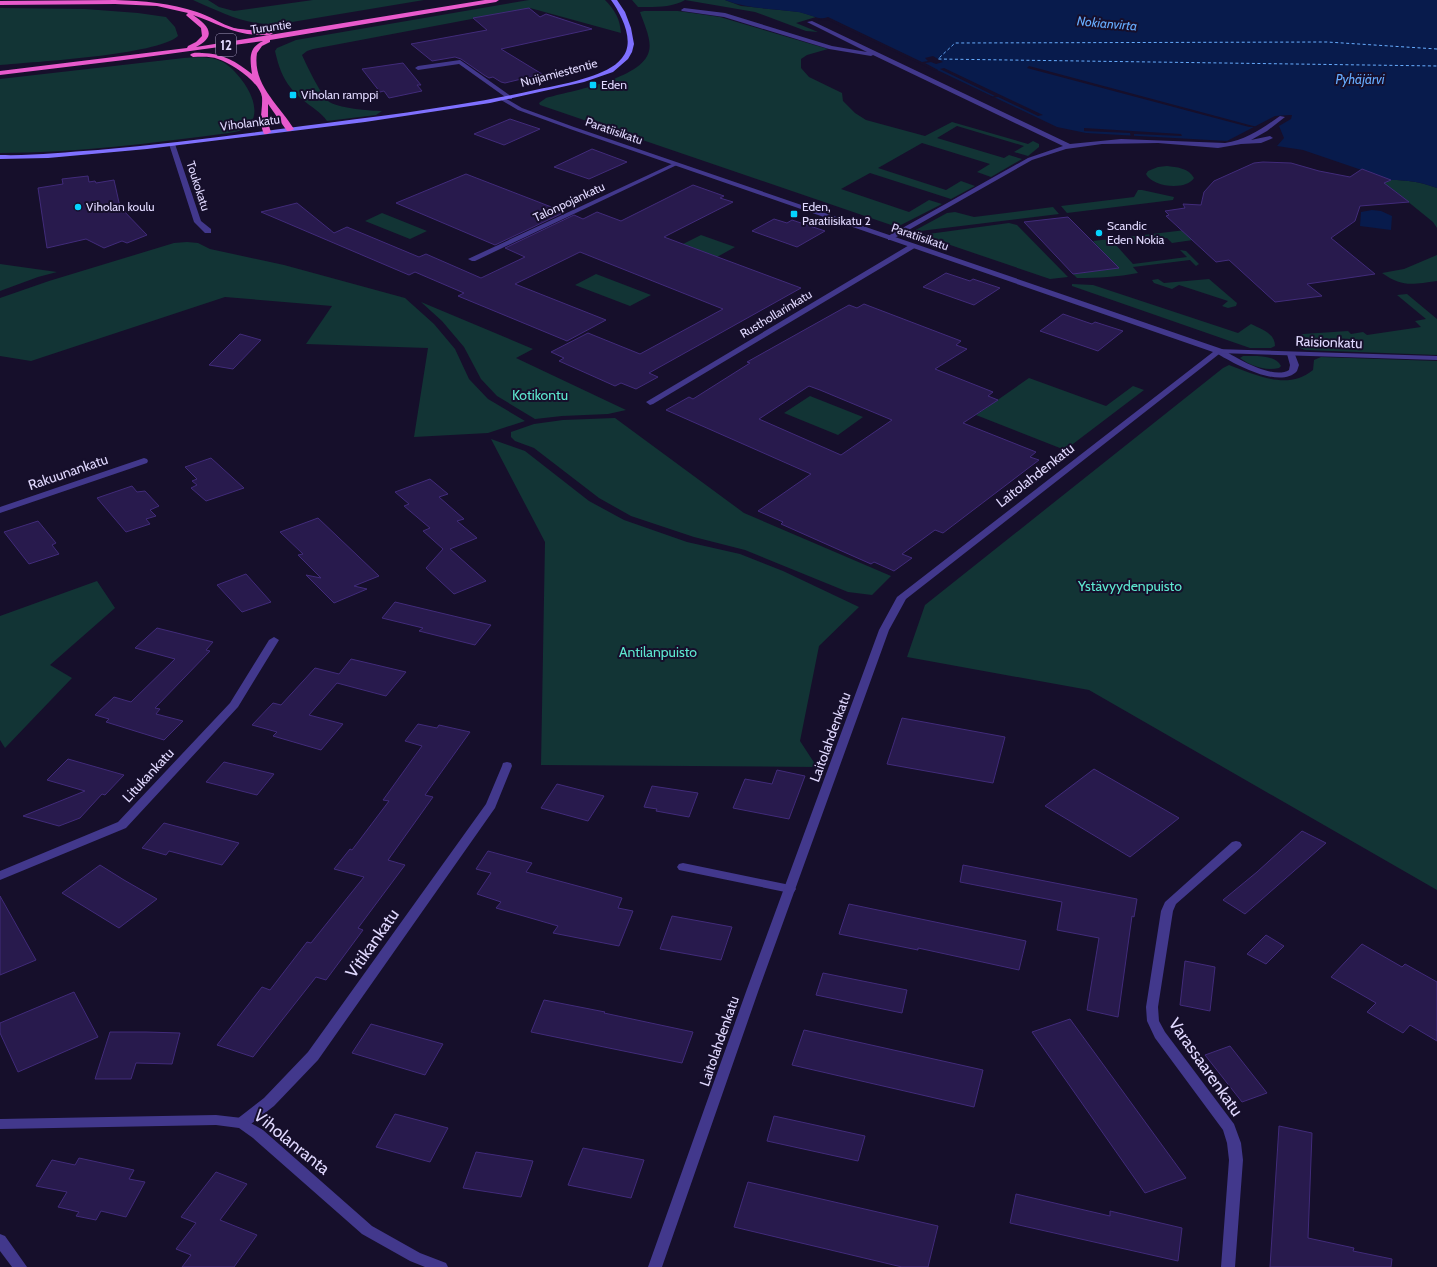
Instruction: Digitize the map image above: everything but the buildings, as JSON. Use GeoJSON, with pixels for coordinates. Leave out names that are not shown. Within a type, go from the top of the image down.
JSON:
{"type":"FeatureCollection","features":[{"type":"Feature","properties":{"kind":"highway","name":"Turuntie"},"geometry":{"type":"LineString","coordinates":[[0,74],[102,62],[284,37],[496,0]]}},
{"type":"Feature","properties":{"kind":"highway"},"geometry":{"type":"LineString","coordinates":[[0,3],[139,2],[174,7],[197,14],[231,29],[252,33],[342,27]]}},
{"type":"Feature","properties":{"kind":"highway"},"geometry":{"type":"LineString","coordinates":[[169,53],[200,42],[205,39],[207,35],[201,25],[174,7]]}},
{"type":"Feature","properties":{"kind":"highway"},"geometry":{"type":"LineString","coordinates":[[284,37],[264,43],[253,52],[252,55],[257,81],[265,96],[279,112],[290,129]]}},
{"type":"Feature","properties":{"kind":"highway"},"geometry":{"type":"LineString","coordinates":[[102,62],[182,56],[211,56],[230,61],[257,81]]}},
{"type":"Feature","properties":{"kind":"highway"},"geometry":{"type":"LineString","coordinates":[[265,96],[264,124],[267,132]]}},
{"type":"Feature","properties":{"kind":"main road","name":"Nuijamiestentie"},"geometry":{"type":"LineString","coordinates":[[506,98],[593,77],[615,67],[626,59],[630,53],[632,45],[626,20],[621,8],[614,0]]}},
{"type":"Feature","properties":{"kind":"main road","name":"Viholankatu"},"geometry":{"type":"LineString","coordinates":[[0,157],[58,156],[172,144],[449,108],[506,98]]}},
{"type":"Feature","properties":{"kind":"street"},"geometry":{"type":"LineString","coordinates":[[684,10],[725,15],[831,48],[881,56]]}},
{"type":"Feature","properties":{"kind":"street"},"geometry":{"type":"LineString","coordinates":[[810,22],[1068,146]]}},
{"type":"Feature","properties":{"kind":"street","name":"Paratiisikatu"},"geometry":{"type":"LineString","coordinates":[[418,68],[460,62],[520,110],[1220,351]]}},
{"type":"Feature","properties":{"kind":"street"},"geometry":{"type":"LineString","coordinates":[[1239,142],[1264,130],[1282,117]]}},
{"type":"Feature","properties":{"kind":"street"},"geometry":{"type":"LineString","coordinates":[[891,238],[1030,159],[1068,146],[1114,141],[1147,141],[1216,145],[1261,141],[1270,138]]}},
{"type":"Feature","properties":{"kind":"street","name":"Toukokatu"},"geometry":{"type":"LineString","coordinates":[[172,144],[198,222],[208,231]]}},
{"type":"Feature","properties":{"kind":"street","name":"Talonpojankatu"},"geometry":{"type":"LineString","coordinates":[[472,259],[676,164]]}},
{"type":"Feature","properties":{"kind":"street","name":"Rusthollarinkatu"},"geometry":{"type":"LineString","coordinates":[[650,402],[914,246]]}},
{"type":"Feature","properties":{"kind":"street"},"geometry":{"type":"LineString","coordinates":[[1220,351],[1244,365],[1276,375],[1286,375],[1292,373],[1295,369],[1295,362],[1291,354]]}},
{"type":"Feature","properties":{"kind":"street","name":"Raisionkatu"},"geometry":{"type":"LineString","coordinates":[[1220,351],[1437,358]]}},
{"type":"Feature","properties":{"kind":"street","name":"Laitolahdenkatu"},"geometry":{"type":"LineString","coordinates":[[655,1267],[753,989],[884,630],[902,597],[1220,351]]}},
{"type":"Feature","properties":{"kind":"street","name":"Rakuunankatu"},"geometry":{"type":"LineString","coordinates":[[0,510],[144,461]]}},
{"type":"Feature","properties":{"kind":"street","name":"Litukankatu"},"geometry":{"type":"LineString","coordinates":[[0,876],[122,825],[234,705],[274,640]]}},
{"type":"Feature","properties":{"kind":"street","name":"Vitikankatu"},"geometry":{"type":"LineString","coordinates":[[242,1123],[269,1102],[313,1056],[491,805],[507,766]]}},
{"type":"Feature","properties":{"kind":"street","name":"Varassaarenkatu"},"geometry":{"type":"LineString","coordinates":[[1228,1267],[1236,1160],[1234,1143],[1228,1128],[1160,1035],[1153,1021],[1152,1007],[1167,910],[1171,902],[1236,845]]}},
{"type":"Feature","properties":{"kind":"street"},"geometry":{"type":"LineString","coordinates":[[683,867],[790,889]]}},
{"type":"Feature","properties":{"kind":"street","name":"Viholanranta"},"geometry":{"type":"LineString","coordinates":[[0,1124],[216,1120],[242,1123],[258,1134],[367,1230],[415,1257],[441,1267]]}},
{"type":"Feature","properties":{"kind":"street"},"geometry":{"type":"LineString","coordinates":[[0,1240],[20,1267]]}},
{"type":"Feature","properties":{"kind":"green space"},"geometry":{"type":"Polygon","coordinates":[[[193,0],[208,0],[219,7],[234,11],[313,0],[424,0],[280,24],[268,24],[235,18],[193,0]]]}},
{"type":"Feature","properties":{"kind":"green space"},"geometry":{"type":"Polygon","coordinates":[[[529,0],[605,0],[612,7],[616,15],[621,33],[530,8],[313,49],[302,55],[310,72],[328,101],[338,106],[362,110],[382,111],[376,115],[327,121],[319,112],[306,103],[292,90],[284,78],[275,51],[277,48],[296,40],[529,0]]]}},
{"type":"Feature","properties":{"kind":"green space"},"geometry":{"type":"Polygon","coordinates":[[[632,0],[685,0],[668,6],[638,7],[632,0]]]}},
{"type":"Feature","properties":{"kind":"green space"},"geometry":{"type":"Polygon","coordinates":[[[685,0],[725,0],[741,6],[800,12],[816,17],[796,23],[818,32],[806,31],[755,12],[685,0]]]}},
{"type":"Feature","properties":{"kind":"green space"},"geometry":{"type":"Polygon","coordinates":[[[0,8],[85,9],[138,13],[166,17],[175,27],[178,36],[166,43],[122,53],[66,60],[0,65],[0,8]]]}},
{"type":"Feature","properties":{"kind":"green space"},"geometry":{"type":"Polygon","coordinates":[[[678,11],[720,17],[828,49],[807,55],[801,59],[801,68],[809,77],[842,93],[843,101],[855,113],[866,120],[925,136],[952,122],[1028,144],[1033,141],[1039,144],[1039,147],[1028,156],[1014,152],[1024,146],[957,126],[937,138],[1004,158],[1009,155],[1022,159],[991,177],[977,172],[990,164],[922,143],[878,168],[946,190],[961,181],[975,186],[951,199],[870,173],[841,189],[909,212],[929,200],[942,204],[897,227],[540,105],[539,103],[546,98],[588,87],[620,76],[634,69],[644,61],[650,47],[647,32],[640,12],[678,11]]]}},
{"type":"Feature","properties":{"kind":"green space"},"geometry":{"type":"Polygon","coordinates":[[[200,57],[222,61],[238,75],[249,90],[254,107],[254,115],[251,123],[247,127],[232,133],[143,144],[29,153],[0,153],[0,79],[200,57]]]}},
{"type":"Feature","properties":{"kind":"green space"},"geometry":{"type":"Polygon","coordinates":[[[1167,166],[1186,170],[1194,178],[1184,185],[1169,186],[1155,182],[1146,174],[1148,171],[1158,167],[1167,166]]]}},
{"type":"Feature","properties":{"kind":"green space"},"geometry":{"type":"Polygon","coordinates":[[[1391,180],[1403,180],[1437,188],[1437,228],[1433,222],[1396,192],[1377,185],[1391,180]]]}},
{"type":"Feature","properties":{"kind":"green space"},"geometry":{"type":"Polygon","coordinates":[[[1138,190],[1174,197],[1173,200],[1067,213],[1061,206],[1134,197],[1138,190]]]}},
{"type":"Feature","properties":{"kind":"green space"},"geometry":{"type":"Polygon","coordinates":[[[1053,207],[1059,214],[912,232],[947,213],[955,212],[974,217],[1053,207]]]}},
{"type":"Feature","properties":{"kind":"green space"},"geometry":{"type":"Polygon","coordinates":[[[382,213],[427,231],[410,239],[365,221],[382,213]]]}},
{"type":"Feature","properties":{"kind":"green space"},"geometry":{"type":"Polygon","coordinates":[[[1009,223],[1017,225],[1068,277],[1050,279],[921,235],[1009,223]]]}},
{"type":"Feature","properties":{"kind":"green space"},"geometry":{"type":"Polygon","coordinates":[[[1194,229],[1193,240],[1172,243],[1167,238],[1115,244],[1133,264],[1187,257],[1180,250],[1186,251],[1199,264],[1196,266],[1190,260],[1133,267],[1138,273],[1123,275],[1077,278],[1073,274],[1118,268],[1093,241],[1194,229]]]}},
{"type":"Feature","properties":{"kind":"green space"},"geometry":{"type":"Polygon","coordinates":[[[701,235],[735,247],[717,257],[683,244],[701,235]]]}},
{"type":"Feature","properties":{"kind":"green space"},"geometry":{"type":"Polygon","coordinates":[[[174,243],[198,243],[210,249],[284,265],[405,298],[434,324],[455,349],[469,379],[488,399],[525,421],[488,433],[414,437],[428,348],[306,344],[332,306],[225,297],[31,361],[0,356],[0,298],[49,281],[174,243]]]}},
{"type":"Feature","properties":{"kind":"green space"},"geometry":{"type":"Polygon","coordinates":[[[1437,255],[1437,281],[1408,284],[1396,281],[1382,273],[1404,269],[1437,255]]]}},
{"type":"Feature","properties":{"kind":"green space"},"geometry":{"type":"Polygon","coordinates":[[[0,264],[57,272],[38,277],[0,291],[0,264]]]}},
{"type":"Feature","properties":{"kind":"green space"},"geometry":{"type":"Polygon","coordinates":[[[596,274],[651,295],[630,306],[575,285],[596,274]]]}},
{"type":"Feature","properties":{"kind":"green space"},"geometry":{"type":"Polygon","coordinates":[[[1158,279],[1164,283],[1209,279],[1237,303],[1236,306],[1228,308],[1222,306],[1228,301],[1179,285],[1172,289],[1154,283],[1152,280],[1158,279]]]}},
{"type":"Feature","properties":{"kind":"green space"},"geometry":{"type":"Polygon","coordinates":[[[1072,284],[1093,285],[1238,333],[1251,324],[1270,335],[1273,338],[1275,346],[1271,348],[1250,348],[1072,286],[1072,284]]]}},
{"type":"Feature","properties":{"kind":"green space"},"geometry":{"type":"Polygon","coordinates":[[[1407,294],[1437,319],[1437,355],[1305,350],[1300,348],[1294,338],[1303,334],[1348,331],[1351,334],[1363,332],[1367,335],[1421,327],[1415,321],[1426,319],[1397,295],[1407,294]]]}},
{"type":"Feature","properties":{"kind":"green space","name":"Kotikontu"},"geometry":{"type":"Polygon","coordinates":[[[421,302],[533,349],[516,358],[626,410],[608,414],[535,419],[497,396],[481,379],[464,347],[442,321],[421,302]]]}},
{"type":"Feature","properties":{"kind":"green space"},"geometry":{"type":"Polygon","coordinates":[[[1243,356],[1258,356],[1274,359],[1281,366],[1273,369],[1258,367],[1240,358],[1243,356]]]}},
{"type":"Feature","properties":{"kind":"green space","name":"Ystävyydenpuisto"},"geometry":{"type":"Polygon","coordinates":[[[1321,357],[1437,361],[1437,890],[1089,690],[907,657],[925,605],[1223,368],[1229,365],[1261,377],[1283,380],[1293,379],[1303,376],[1313,370],[1314,360],[1321,357]]]}},
{"type":"Feature","properties":{"kind":"green space"},"geometry":{"type":"Polygon","coordinates":[[[1029,378],[1106,406],[1133,386],[1144,390],[1065,450],[976,415],[1029,378]]]}},
{"type":"Feature","properties":{"kind":"green space"},"geometry":{"type":"Polygon","coordinates":[[[810,396],[863,417],[838,435],[784,413],[810,396]]]}},
{"type":"Feature","properties":{"kind":"green space"},"geometry":{"type":"Polygon","coordinates":[[[615,418],[744,513],[891,576],[872,595],[848,592],[745,550],[694,537],[631,516],[599,498],[534,448],[515,441],[511,437],[511,432],[534,424],[563,420],[615,418]]]}},
{"type":"Feature","properties":{"kind":"green space","name":"Antilanpuisto"},"geometry":{"type":"Polygon","coordinates":[[[491,439],[525,451],[589,501],[624,520],[687,542],[740,554],[783,571],[859,607],[819,646],[800,741],[817,767],[541,765],[545,542],[491,439]]]}},
{"type":"Feature","properties":{"kind":"green space"},"geometry":{"type":"Polygon","coordinates":[[[97,581],[115,608],[50,665],[72,678],[5,748],[0,740],[0,616],[97,581]]]}},
{"type":"Feature","properties":{"kind":"water","name":"Pyhäjärvi"},"geometry":{"type":"Polygon","coordinates":[[[725,0],[1437,0],[1437,188],[1403,180],[1391,180],[1303,150],[1277,146],[1284,138],[1279,126],[1291,119],[1292,115],[1275,116],[1227,141],[1086,133],[1057,127],[828,18],[817,18],[798,12],[752,7],[725,0]]]}},
{"type":"Feature","properties":{"kind":"water"},"geometry":{"type":"Polygon","coordinates":[[[1372,210],[1381,211],[1392,216],[1391,230],[1360,226],[1361,212],[1372,210]]]}},
{"type":"Feature","properties":{"kind":"pier"},"geometry":{"type":"Polygon","coordinates":[[[828,17],[922,62],[928,61],[925,58],[933,56],[943,62],[936,64],[931,62],[925,63],[938,70],[935,71],[828,20],[818,20],[828,17]]]}},
{"type":"Feature","properties":{"kind":"pier"},"geometry":{"type":"Polygon","coordinates":[[[1029,66],[1257,127],[1249,127],[1027,68],[1029,66]]]}},
{"type":"Feature","properties":{"kind":"pier"},"geometry":{"type":"Polygon","coordinates":[[[944,68],[1043,115],[1038,116],[998,97],[991,98],[990,97],[995,96],[940,69],[944,68]]]}},
{"type":"Feature","properties":{"kind":"pier"},"geometry":{"type":"Polygon","coordinates":[[[1084,128],[1181,134],[1182,136],[1134,134],[1134,137],[1131,137],[1130,133],[1084,131],[1084,128]]]}},
{"type":"Feature","properties":{"kind":"ferry route"},"geometry":{"type":"LineString","coordinates":[[1437,49],[1327,42],[955,43],[938,59],[1437,66]]}},
{"type":"Feature","properties":{"kind":"place","name":"Eden"},"geometry":{"type":"Point","coordinates":[593,85]}},
{"type":"Feature","properties":{"kind":"place","name":"Viholan ramppi"},"geometry":{"type":"Point","coordinates":[293,95]}},
{"type":"Feature","properties":{"kind":"place","name":"Viholan koulu"},"geometry":{"type":"Point","coordinates":[78,207]}},
{"type":"Feature","properties":{"kind":"place","name":"Eden, Paratiisikatu 2"},"geometry":{"type":"Point","coordinates":[794,214]}},
{"type":"Feature","properties":{"kind":"place","name":"Scandic Eden Nokia"},"geometry":{"type":"Point","coordinates":[1099,233]}},
{"type":"Feature","properties":{"kind":"water label","name":"Nokianvirta"},"geometry":{"type":"Point","coordinates":[1107,23]}}]}
